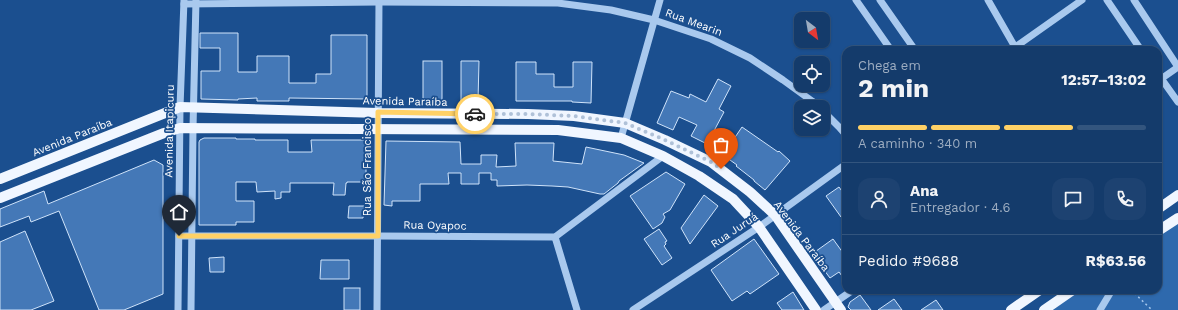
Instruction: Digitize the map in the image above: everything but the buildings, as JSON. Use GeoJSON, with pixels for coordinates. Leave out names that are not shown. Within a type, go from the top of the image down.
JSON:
{"type":"FeatureCollection","features":[{"type":"Feature","properties":{"kind":"main road","name":"Avenida Paraíba"},"geometry":{"type":"LineString","coordinates":[[0,179],[180,107],[574,116],[625,123],[711,162],[750,192],[775,215],[839,306]]}},
{"type":"Feature","properties":{"kind":"main road"},"geometry":{"type":"LineString","coordinates":[[512,114],[512,129]]}},
{"type":"Feature","properties":{"kind":"main road"},"geometry":{"type":"LineString","coordinates":[[0,198],[180,128],[558,130],[620,138],[663,156],[699,176],[733,199],[759,227],[816,310]]}},
{"type":"Feature","properties":{"kind":"main road"},"geometry":{"type":"LineString","coordinates":[[45,161],[51,177]]}},
{"type":"Feature","properties":{"kind":"main road"},"geometry":{"type":"LineString","coordinates":[[1162,206],[1178,195]]}},
{"type":"Feature","properties":{"kind":"main road"},"geometry":{"type":"LineString","coordinates":[[1162,228],[1178,218]]}},
{"type":"Feature","properties":{"kind":"main road"},"geometry":{"type":"LineString","coordinates":[[1011,310],[1034,294]]}},
{"type":"Feature","properties":{"kind":"main road"},"geometry":{"type":"LineString","coordinates":[[1044,310],[1060,294]]}},
{"type":"Feature","properties":{"kind":"street"},"geometry":{"type":"LineString","coordinates":[[620,138],[660,0]]}},
{"type":"Feature","properties":{"kind":"street"},"geometry":{"type":"LineString","coordinates":[[856,0],[888,46]]}},
{"type":"Feature","properties":{"kind":"street"},"geometry":{"type":"LineString","coordinates":[[880,0],[911,46]]}},
{"type":"Feature","properties":{"kind":"street"},"geometry":{"type":"LineString","coordinates":[[988,0],[1011,46]]}},
{"type":"Feature","properties":{"kind":"street"},"geometry":{"type":"LineString","coordinates":[[1017,46],[1082,0]]}},
{"type":"Feature","properties":{"kind":"street"},"geometry":{"type":"LineString","coordinates":[[1107,0],[1138,46]]}},
{"type":"Feature","properties":{"kind":"street"},"geometry":{"type":"LineString","coordinates":[[1134,0],[1178,67],[1162,76]]}},
{"type":"Feature","properties":{"kind":"street","name":"Rua Mearin"},"geometry":{"type":"LineString","coordinates":[[184,2],[379,1],[558,3],[611,10],[654,20],[711,39],[750,58],[811,100]]}},
{"type":"Feature","properties":{"kind":"street","name":"Rua São Francisco"},"geometry":{"type":"LineString","coordinates":[[377,310],[379,1]]}},
{"type":"Feature","properties":{"kind":"street","name":"Avenida Itapicuru"},"geometry":{"type":"LineString","coordinates":[[178,310],[180,107],[184,2]]}},
{"type":"Feature","properties":{"kind":"street"},"geometry":{"type":"LineString","coordinates":[[191,310],[191,236],[196,2]]}},
{"type":"Feature","properties":{"kind":"street"},"geometry":{"type":"LineString","coordinates":[[1162,82],[1178,102]]}},
{"type":"Feature","properties":{"kind":"street"},"geometry":{"type":"LineString","coordinates":[[830,118],[842,130]]}},
{"type":"Feature","properties":{"kind":"street"},"geometry":{"type":"LineString","coordinates":[[577,310],[555,238],[663,156]]}},
{"type":"Feature","properties":{"kind":"street","name":"Rua Juruá"},"geometry":{"type":"LineString","coordinates":[[633,310],[759,227],[842,167]]}},
{"type":"Feature","properties":{"kind":"street","name":"Rua Oyapoc"},"geometry":{"type":"LineString","coordinates":[[179,236],[555,238]]}},
{"type":"Feature","properties":{"kind":"street"},"geometry":{"type":"LineString","coordinates":[[824,310],[839,306],[850,294]]}},
{"type":"Feature","properties":{"kind":"street"},"geometry":{"type":"LineString","coordinates":[[1100,310],[1110,294]]}},
{"type":"Feature","properties":{"kind":"path"},"geometry":{"type":"LineString","coordinates":[[1136,294],[1152,310]]}},
{"type":"Feature","properties":{"kind":"shaded area"},"geometry":{"type":"Polygon","coordinates":[[[1178,222],[1178,310],[1048,310],[1071,294],[1162,294],[1162,233],[1178,222]]]}},
{"type":"Feature","properties":{"kind":"way so far"},"geometry":{"type":"LineString","coordinates":[[475,114],[574,116],[625,123],[711,162],[721,169]]}},
{"type":"Feature","properties":{"kind":"route"},"geometry":{"type":"LineString","coordinates":[[179,236],[378,236],[378,112],[475,114]]}}]}
